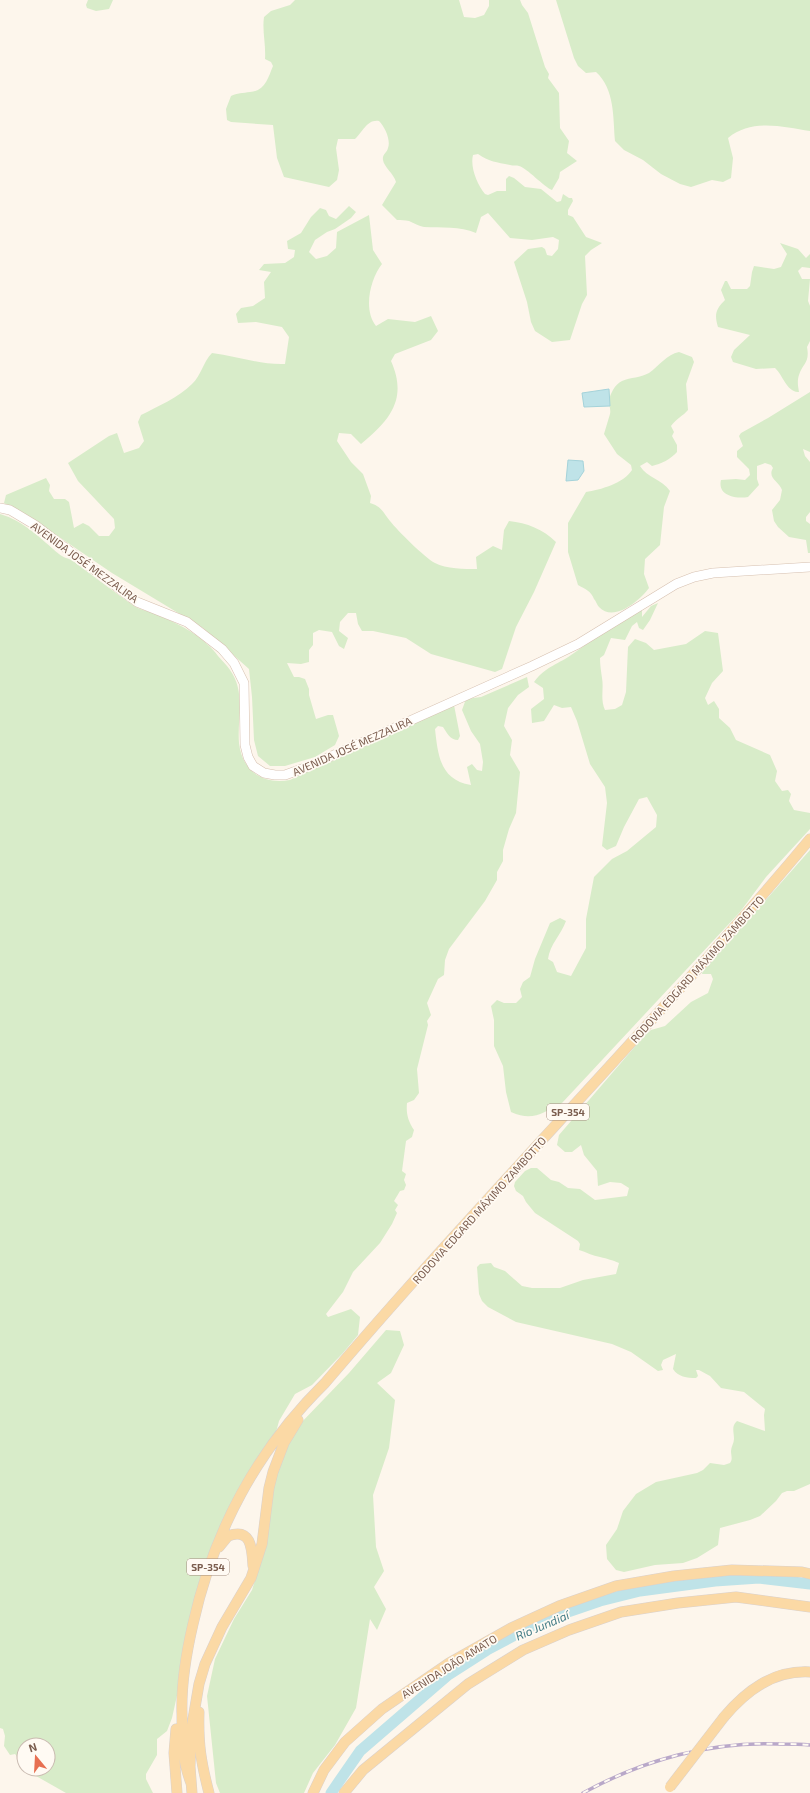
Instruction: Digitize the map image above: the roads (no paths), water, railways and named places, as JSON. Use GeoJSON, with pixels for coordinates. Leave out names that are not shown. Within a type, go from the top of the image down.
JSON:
{"type":"FeatureCollection","features":[{"type":"Feature","properties":{"kind":"main road","name":"AVENIDA JOSÉ MEZZALIRA"},"geometry":{"type":"LineString","coordinates":[[0,508],[10,510],[35,525],[138,602],[187,622],[222,649],[234,663],[244,684],[245,745],[248,757],[254,766],[264,773],[275,775],[285,775],[307,766],[532,666],[578,644],[676,584],[694,577],[713,573],[810,567]]}},
{"type":"Feature","properties":{"kind":"main road","name":"RODOVIA EDGARD MÁXIMO ZAMBOTTO"},"geometry":{"type":"LineString","coordinates":[[191,1788],[185,1768],[183,1754],[181,1697],[187,1650],[197,1606],[210,1560],[230,1514],[258,1463],[287,1424],[476,1212],[740,922],[810,839]]}},
{"type":"Feature","properties":{"kind":"main road","name":"RODOVIA EDGARD MÁXIMO ZAMBOTTO"},"geometry":{"type":"LineString","coordinates":[[191,1788],[191,1731],[195,1702],[205,1664],[222,1627],[242,1596],[253,1570],[262,1544],[269,1488],[279,1455],[292,1428],[325,1383]]}},
{"type":"Feature","properties":{"kind":"main road"},"geometry":{"type":"LineString","coordinates":[[210,1560],[228,1536],[239,1534],[244,1536],[250,1543],[253,1570]]}},
{"type":"Feature","properties":{"kind":"main road","name":"AVENIDA JOÃO AMATO"},"geometry":{"type":"LineString","coordinates":[[313,1793],[324,1770],[345,1742],[382,1709],[449,1663],[511,1628],[559,1606],[616,1586],[674,1576],[732,1570],[802,1572],[810,1574]]}},
{"type":"Feature","properties":{"kind":"main road"},"geometry":{"type":"LineString","coordinates":[[344,1793],[363,1770],[468,1684],[523,1650],[569,1630],[621,1612],[678,1603],[736,1597],[810,1607]]}},
{"type":"Feature","properties":{"kind":"main road"},"geometry":{"type":"LineString","coordinates":[[209,1793],[201,1762],[198,1742],[199,1708],[206,1667],[214,1646]]}},
{"type":"Feature","properties":{"kind":"main road"},"geometry":{"type":"LineString","coordinates":[[668,1790],[724,1717],[746,1693],[765,1681],[780,1676],[803,1671],[810,1672]]}},
{"type":"Feature","properties":{"kind":"main road"},"geometry":{"type":"LineString","coordinates":[[177,1793],[174,1753],[177,1718],[181,1697]]}},
{"type":"Feature","properties":{"kind":"water"},"geometry":{"type":"Polygon","coordinates":[[[609,389],[610,406],[584,407],[582,393],[609,389]]]}},
{"type":"Feature","properties":{"kind":"water"},"geometry":{"type":"Polygon","coordinates":[[[568,460],[583,461],[584,471],[578,480],[566,481],[568,460]]]}},
{"type":"Feature","properties":{"kind":"waterway","name":"Rio Jundiaí"},"geometry":{"type":"LineString","coordinates":[[331,1793],[360,1751],[448,1675],[487,1650],[530,1627],[600,1601],[640,1591],[715,1581],[759,1578],[810,1584]]}},
{"type":"Feature","properties":{"kind":"railway"},"geometry":{"type":"LineString","coordinates":[[583,1793],[606,1781],[653,1762],[703,1749],[754,1744],[810,1745]]}}]}
